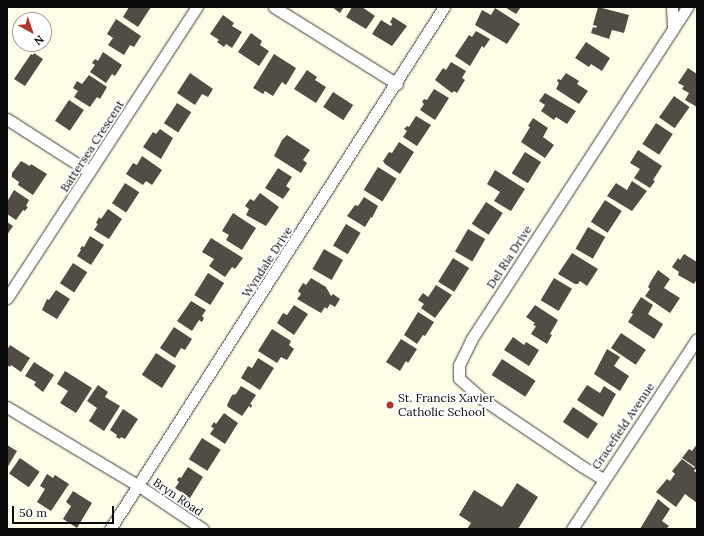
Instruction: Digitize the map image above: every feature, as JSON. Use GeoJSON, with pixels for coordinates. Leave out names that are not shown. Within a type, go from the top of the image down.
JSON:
{"type":"FeatureCollection","features":[{"type":"Feature","properties":{"kind":"street","name":"Battersea Crescent"},"geometry":{"type":"LineString","coordinates":[[7,298],[197,7]]}},
{"type":"Feature","properties":{"kind":"street"},"geometry":{"type":"LineString","coordinates":[[274,7],[397,84]]}},
{"type":"Feature","properties":{"kind":"street","name":"Wyndale Drive"},"geometry":{"type":"LineString","coordinates":[[110,529],[397,84],[444,7]]}},
{"type":"Feature","properties":{"kind":"street"},"geometry":{"type":"LineString","coordinates":[[672,7],[673,27]]}},
{"type":"Feature","properties":{"kind":"street","name":"Del Ria Drive"},"geometry":{"type":"LineString","coordinates":[[603,478],[583,467],[482,399],[459,378],[459,365],[471,340],[687,7]]}},
{"type":"Feature","properties":{"kind":"street"},"geometry":{"type":"LineString","coordinates":[[7,119],[90,172]]}},
{"type":"Feature","properties":{"kind":"street","name":"Gracefield Avenue"},"geometry":{"type":"LineString","coordinates":[[572,529],[603,478],[697,339]]}},
{"type":"Feature","properties":{"kind":"street"},"geometry":{"type":"LineString","coordinates":[[7,407],[139,486]]}},
{"type":"Feature","properties":{"kind":"street","name":"Bryn Road"},"geometry":{"type":"LineString","coordinates":[[139,486],[203,529]]}},
{"type":"Feature","properties":{"kind":"building"},"geometry":{"type":"Polygon","coordinates":[[[129,7],[151,7],[138,27],[123,17],[129,7]]]}},
{"type":"Feature","properties":{"kind":"building"},"geometry":{"type":"Polygon","coordinates":[[[332,7],[344,7],[340,13],[332,7]]]}},
{"type":"Feature","properties":{"kind":"building"},"geometry":{"type":"Polygon","coordinates":[[[352,7],[362,7],[375,16],[366,29],[346,17],[352,7]]]}},
{"type":"Feature","properties":{"kind":"building"},"geometry":{"type":"Polygon","coordinates":[[[505,7],[521,7],[516,14],[505,7]]]}},
{"type":"Feature","properties":{"kind":"building"},"geometry":{"type":"Polygon","coordinates":[[[598,7],[629,15],[624,33],[612,30],[609,39],[591,33],[593,27],[596,28],[597,26],[593,25],[598,7]]]}},
{"type":"Feature","properties":{"kind":"building"},"geometry":{"type":"Polygon","coordinates":[[[495,8],[520,24],[507,44],[475,25],[482,10],[491,15],[495,8]]]}},
{"type":"Feature","properties":{"kind":"building"},"geometry":{"type":"Polygon","coordinates":[[[223,15],[234,23],[232,26],[242,32],[232,48],[226,44],[224,47],[217,42],[219,40],[210,34],[223,15]]]}},
{"type":"Feature","properties":{"kind":"building"},"geometry":{"type":"Polygon","coordinates":[[[393,17],[407,26],[392,46],[372,34],[381,20],[391,26],[392,24],[390,22],[393,17]]]}},
{"type":"Feature","properties":{"kind":"building"},"geometry":{"type":"Polygon","coordinates":[[[116,19],[141,36],[134,47],[130,45],[124,55],[108,45],[113,38],[107,34],[116,19]]]}},
{"type":"Feature","properties":{"kind":"building"},"geometry":{"type":"Polygon","coordinates":[[[476,31],[490,39],[484,48],[482,46],[470,66],[455,56],[469,35],[472,37],[476,31]]]}},
{"type":"Feature","properties":{"kind":"building"},"geometry":{"type":"Polygon","coordinates":[[[251,33],[262,41],[260,45],[269,51],[259,66],[238,52],[251,33]]]}},
{"type":"Feature","properties":{"kind":"building"},"geometry":{"type":"Polygon","coordinates":[[[586,42],[610,58],[602,71],[591,64],[589,67],[575,58],[586,42]]]}},
{"type":"Feature","properties":{"kind":"building"},"geometry":{"type":"Polygon","coordinates":[[[103,52],[122,65],[115,76],[112,74],[106,83],[90,72],[95,65],[92,63],[95,59],[98,61],[103,52]]]}},
{"type":"Feature","properties":{"kind":"building"},"geometry":{"type":"Polygon","coordinates":[[[34,53],[43,59],[25,86],[14,79],[31,54],[33,55],[34,53]]]}},
{"type":"Feature","properties":{"kind":"building"},"geometry":{"type":"Polygon","coordinates":[[[274,54],[296,68],[286,85],[282,82],[273,96],[265,91],[263,94],[253,88],[274,54]]]}},
{"type":"Feature","properties":{"kind":"building"},"geometry":{"type":"Polygon","coordinates":[[[451,62],[466,71],[462,78],[465,80],[457,93],[454,91],[452,93],[435,80],[443,68],[446,70],[451,62]]]}},
{"type":"Feature","properties":{"kind":"building"},"geometry":{"type":"Polygon","coordinates":[[[688,68],[697,74],[697,107],[685,100],[689,93],[682,89],[684,86],[678,83],[688,68]]]}},
{"type":"Feature","properties":{"kind":"building"},"geometry":{"type":"Polygon","coordinates":[[[307,70],[317,77],[315,80],[326,87],[316,103],[294,89],[307,70]]]}},
{"type":"Feature","properties":{"kind":"building"},"geometry":{"type":"Polygon","coordinates":[[[190,73],[213,89],[208,97],[202,94],[195,105],[177,93],[190,73]]]}},
{"type":"Feature","properties":{"kind":"building"},"geometry":{"type":"Polygon","coordinates":[[[566,73],[579,81],[577,84],[588,91],[579,104],[556,89],[559,83],[557,81],[558,79],[561,80],[566,73]]]}},
{"type":"Feature","properties":{"kind":"building"},"geometry":{"type":"Polygon","coordinates":[[[89,75],[107,87],[100,99],[97,97],[90,107],[74,97],[78,91],[73,88],[77,81],[82,84],[89,75]]]}},
{"type":"Feature","properties":{"kind":"building"},"geometry":{"type":"Polygon","coordinates":[[[434,89],[449,98],[435,120],[420,110],[424,104],[422,102],[424,99],[427,100],[434,89]]]}},
{"type":"Feature","properties":{"kind":"building"},"geometry":{"type":"Polygon","coordinates":[[[333,92],[353,105],[343,120],[323,107],[333,92]]]}},
{"type":"Feature","properties":{"kind":"building"},"geometry":{"type":"Polygon","coordinates":[[[545,93],[576,111],[567,124],[556,117],[554,120],[541,111],[545,105],[539,101],[545,93]]]}},
{"type":"Feature","properties":{"kind":"building"},"geometry":{"type":"Polygon","coordinates":[[[674,96],[690,107],[675,128],[659,117],[674,96]]]}},
{"type":"Feature","properties":{"kind":"building"},"geometry":{"type":"Polygon","coordinates":[[[69,100],[84,110],[70,131],[55,121],[69,100]]]}},
{"type":"Feature","properties":{"kind":"building"},"geometry":{"type":"Polygon","coordinates":[[[177,103],[191,112],[178,132],[164,123],[177,103]]]}},
{"type":"Feature","properties":{"kind":"building"},"geometry":{"type":"Polygon","coordinates":[[[416,116],[431,125],[417,146],[403,137],[407,131],[404,129],[407,126],[409,127],[416,116]]]}},
{"type":"Feature","properties":{"kind":"building"},"geometry":{"type":"Polygon","coordinates":[[[533,118],[548,128],[543,137],[554,145],[545,158],[521,142],[530,127],[528,126],[533,118]]]}},
{"type":"Feature","properties":{"kind":"building"},"geometry":{"type":"Polygon","coordinates":[[[656,123],[673,134],[659,155],[642,144],[656,123]]]}},
{"type":"Feature","properties":{"kind":"building"},"geometry":{"type":"Polygon","coordinates":[[[160,129],[173,138],[161,159],[143,147],[153,132],[156,134],[160,129]]]}},
{"type":"Feature","properties":{"kind":"building"},"geometry":{"type":"Polygon","coordinates":[[[287,135],[310,150],[303,160],[307,163],[301,173],[274,156],[282,140],[287,135]]]}},
{"type":"Feature","properties":{"kind":"building"},"geometry":{"type":"Polygon","coordinates":[[[399,142],[414,152],[400,174],[383,161],[389,152],[392,153],[399,142]]]}},
{"type":"Feature","properties":{"kind":"building"},"geometry":{"type":"Polygon","coordinates":[[[638,150],[662,166],[650,188],[634,178],[640,169],[630,163],[638,150]]]}},
{"type":"Feature","properties":{"kind":"building"},"geometry":{"type":"Polygon","coordinates":[[[525,152],[541,162],[528,183],[512,173],[525,152]]]}},
{"type":"Feature","properties":{"kind":"building"},"geometry":{"type":"Polygon","coordinates":[[[142,156],[162,170],[152,185],[146,181],[143,185],[126,174],[133,163],[137,165],[142,156]]]}},
{"type":"Feature","properties":{"kind":"building"},"geometry":{"type":"Polygon","coordinates":[[[21,161],[30,166],[31,164],[47,174],[33,195],[18,185],[19,182],[12,177],[12,173],[21,161]]]}},
{"type":"Feature","properties":{"kind":"building"},"geometry":{"type":"Polygon","coordinates":[[[378,167],[397,179],[382,202],[364,190],[378,167]]]}},
{"type":"Feature","properties":{"kind":"building"},"geometry":{"type":"Polygon","coordinates":[[[278,168],[292,177],[286,186],[290,189],[283,199],[265,188],[278,168]]]}},
{"type":"Feature","properties":{"kind":"building"},"geometry":{"type":"Polygon","coordinates":[[[495,170],[525,189],[511,211],[494,201],[500,192],[487,184],[495,170]]]}},
{"type":"Feature","properties":{"kind":"building"},"geometry":{"type":"Polygon","coordinates":[[[632,181],[647,191],[632,211],[607,196],[616,183],[627,190],[632,181]]]}},
{"type":"Feature","properties":{"kind":"building"},"geometry":{"type":"Polygon","coordinates":[[[125,183],[139,192],[126,212],[112,203],[125,183]]]}},
{"type":"Feature","properties":{"kind":"building"},"geometry":{"type":"Polygon","coordinates":[[[14,190],[29,200],[26,206],[28,207],[25,211],[23,210],[16,220],[7,214],[7,202],[14,190]]]}},
{"type":"Feature","properties":{"kind":"building"},"geometry":{"type":"Polygon","coordinates":[[[260,193],[279,207],[266,226],[246,215],[249,209],[245,206],[250,199],[254,201],[260,193]]]}},
{"type":"Feature","properties":{"kind":"building"},"geometry":{"type":"Polygon","coordinates":[[[364,197],[378,206],[372,218],[371,217],[365,227],[347,216],[355,205],[358,206],[364,197]]]}},
{"type":"Feature","properties":{"kind":"building"},"geometry":{"type":"Polygon","coordinates":[[[605,200],[622,211],[608,233],[591,222],[605,200]]]}},
{"type":"Feature","properties":{"kind":"building"},"geometry":{"type":"Polygon","coordinates":[[[486,202],[503,213],[489,235],[472,224],[486,202]]]}},
{"type":"Feature","properties":{"kind":"building"},"geometry":{"type":"Polygon","coordinates":[[[108,209],[122,219],[109,239],[94,230],[98,224],[96,223],[99,217],[101,219],[108,209]]]}},
{"type":"Feature","properties":{"kind":"building"},"geometry":{"type":"Polygon","coordinates":[[[233,213],[256,228],[242,250],[226,240],[229,235],[222,231],[233,213]]]}},
{"type":"Feature","properties":{"kind":"building"},"geometry":{"type":"Polygon","coordinates":[[[7,222],[13,226],[7,235],[7,222]]]}},
{"type":"Feature","properties":{"kind":"building"},"geometry":{"type":"Polygon","coordinates":[[[346,224],[361,233],[348,254],[333,245],[346,224]]]}},
{"type":"Feature","properties":{"kind":"building"},"geometry":{"type":"Polygon","coordinates":[[[588,227],[605,237],[593,259],[576,249],[588,227]]]}},
{"type":"Feature","properties":{"kind":"building"},"geometry":{"type":"Polygon","coordinates":[[[468,229],[485,239],[472,262],[455,252],[468,229]]]}},
{"type":"Feature","properties":{"kind":"building"},"geometry":{"type":"Polygon","coordinates":[[[90,236],[104,245],[91,265],[77,256],[81,250],[80,249],[82,246],[84,247],[90,236]]]}},
{"type":"Feature","properties":{"kind":"building"},"geometry":{"type":"Polygon","coordinates":[[[211,238],[243,258],[235,269],[232,267],[225,277],[209,266],[214,259],[202,252],[211,238]]]}},
{"type":"Feature","properties":{"kind":"building"},"geometry":{"type":"Polygon","coordinates":[[[324,249],[343,260],[332,280],[312,269],[324,249]]]}},
{"type":"Feature","properties":{"kind":"building"},"geometry":{"type":"Polygon","coordinates":[[[572,253],[598,269],[587,286],[580,281],[578,284],[575,284],[558,274],[572,253]]]}},
{"type":"Feature","properties":{"kind":"building"},"geometry":{"type":"Polygon","coordinates":[[[684,254],[697,262],[697,279],[694,284],[678,275],[679,272],[672,267],[678,258],[680,260],[684,254]]]}},
{"type":"Feature","properties":{"kind":"building"},"geometry":{"type":"Polygon","coordinates":[[[453,258],[469,268],[454,292],[438,282],[453,258]]]}},
{"type":"Feature","properties":{"kind":"building"},"geometry":{"type":"Polygon","coordinates":[[[73,263],[87,272],[74,292],[60,283],[73,263]]]}},
{"type":"Feature","properties":{"kind":"building"},"geometry":{"type":"Polygon","coordinates":[[[658,270],[670,279],[664,288],[680,298],[670,313],[645,296],[650,289],[648,287],[651,281],[658,270]]]}},
{"type":"Feature","properties":{"kind":"building"},"geometry":{"type":"Polygon","coordinates":[[[208,273],[224,283],[210,305],[194,295],[208,273]]]}},
{"type":"Feature","properties":{"kind":"building"},"geometry":{"type":"Polygon","coordinates":[[[311,278],[326,287],[331,296],[333,294],[340,299],[335,307],[330,304],[327,309],[325,307],[321,313],[297,299],[301,294],[298,291],[303,283],[306,285],[311,278]]]}},
{"type":"Feature","properties":{"kind":"building"},"geometry":{"type":"Polygon","coordinates":[[[554,278],[572,289],[559,311],[541,300],[554,278]]]}},
{"type":"Feature","properties":{"kind":"building"},"geometry":{"type":"Polygon","coordinates":[[[436,285],[452,295],[435,318],[421,308],[424,304],[418,300],[423,293],[428,297],[436,285]]]}},
{"type":"Feature","properties":{"kind":"building"},"geometry":{"type":"Polygon","coordinates":[[[56,290],[70,299],[57,319],[42,310],[47,299],[49,300],[56,290]]]}},
{"type":"Feature","properties":{"kind":"building"},"geometry":{"type":"Polygon","coordinates":[[[641,297],[653,305],[648,314],[663,324],[654,339],[628,322],[633,314],[631,313],[641,297]]]}},
{"type":"Feature","properties":{"kind":"building"},"geometry":{"type":"Polygon","coordinates":[[[191,301],[206,310],[202,316],[204,318],[202,322],[199,320],[192,331],[177,321],[191,301]]]}},
{"type":"Feature","properties":{"kind":"building"},"geometry":{"type":"Polygon","coordinates":[[[294,305],[308,314],[294,335],[277,323],[283,313],[287,315],[294,305]]]}},
{"type":"Feature","properties":{"kind":"building"},"geometry":{"type":"Polygon","coordinates":[[[535,305],[558,320],[550,334],[552,335],[547,344],[531,334],[536,326],[533,325],[535,323],[526,317],[535,305]]]}},
{"type":"Feature","properties":{"kind":"building"},"geometry":{"type":"Polygon","coordinates":[[[418,312],[434,322],[425,336],[423,335],[417,344],[404,335],[418,312]]]}},
{"type":"Feature","properties":{"kind":"building"},"geometry":{"type":"Polygon","coordinates":[[[174,327],[192,339],[185,350],[181,348],[175,358],[160,348],[174,327]]]}},
{"type":"Feature","properties":{"kind":"building"},"geometry":{"type":"Polygon","coordinates":[[[272,329],[291,341],[289,345],[294,349],[287,360],[281,357],[277,363],[258,351],[272,329]]]}},
{"type":"Feature","properties":{"kind":"building"},"geometry":{"type":"Polygon","coordinates":[[[621,333],[646,350],[636,365],[611,348],[621,333]]]}},
{"type":"Feature","properties":{"kind":"building"},"geometry":{"type":"Polygon","coordinates":[[[513,337],[524,345],[526,342],[539,350],[529,366],[504,350],[513,337]]]}},
{"type":"Feature","properties":{"kind":"building"},"geometry":{"type":"Polygon","coordinates":[[[401,339],[417,349],[408,363],[406,361],[400,371],[386,362],[401,339]]]}},
{"type":"Feature","properties":{"kind":"building"},"geometry":{"type":"Polygon","coordinates":[[[10,345],[30,358],[21,372],[11,365],[10,367],[7,365],[7,350],[10,345]]]}},
{"type":"Feature","properties":{"kind":"building"},"geometry":{"type":"Polygon","coordinates":[[[607,349],[620,357],[614,366],[629,376],[620,391],[594,374],[607,349]]]}},
{"type":"Feature","properties":{"kind":"building"},"geometry":{"type":"Polygon","coordinates":[[[156,353],[176,366],[162,388],[142,375],[156,353]]]}},
{"type":"Feature","properties":{"kind":"building"},"geometry":{"type":"Polygon","coordinates":[[[258,358],[274,368],[260,390],[241,378],[248,366],[252,368],[258,358]]]}},
{"type":"Feature","properties":{"kind":"building"},"geometry":{"type":"Polygon","coordinates":[[[502,359],[536,381],[525,397],[492,375],[502,359]]]}},
{"type":"Feature","properties":{"kind":"building"},"geometry":{"type":"Polygon","coordinates":[[[34,362],[54,375],[43,392],[34,385],[36,382],[25,376],[34,362]]]}},
{"type":"Feature","properties":{"kind":"building"},"geometry":{"type":"Polygon","coordinates":[[[65,371],[92,388],[76,413],[60,403],[68,391],[57,384],[65,371]]]}},
{"type":"Feature","properties":{"kind":"building"},"geometry":{"type":"Polygon","coordinates":[[[98,385],[108,392],[105,397],[120,406],[104,431],[89,421],[97,408],[87,401],[98,385]]]}},
{"type":"Feature","properties":{"kind":"building"},"geometry":{"type":"Polygon","coordinates":[[[587,385],[600,393],[604,386],[616,394],[603,417],[577,400],[587,385]]]}},
{"type":"Feature","properties":{"kind":"building"},"geometry":{"type":"Polygon","coordinates":[[[241,386],[256,395],[250,404],[252,405],[251,408],[249,406],[242,416],[227,405],[232,395],[236,394],[241,386]]]}},
{"type":"Feature","properties":{"kind":"building"},"geometry":{"type":"Polygon","coordinates":[[[573,407],[598,424],[588,439],[563,422],[573,407]]]}},
{"type":"Feature","properties":{"kind":"building"},"geometry":{"type":"Polygon","coordinates":[[[123,409],[138,419],[125,439],[121,437],[120,439],[110,430],[123,409]]]}},
{"type":"Feature","properties":{"kind":"building"},"geometry":{"type":"Polygon","coordinates":[[[224,413],[238,423],[225,444],[210,434],[214,428],[211,427],[214,422],[216,424],[224,413]]]}},
{"type":"Feature","properties":{"kind":"building"},"geometry":{"type":"Polygon","coordinates":[[[202,438],[221,450],[207,471],[189,459],[202,438]]]}},
{"type":"Feature","properties":{"kind":"building"},"geometry":{"type":"Polygon","coordinates":[[[697,444],[697,471],[695,469],[694,471],[697,473],[697,503],[685,494],[676,507],[656,492],[667,479],[670,481],[675,474],[672,471],[682,459],[694,468],[695,467],[682,458],[689,449],[692,451],[697,444]]]}},
{"type":"Feature","properties":{"kind":"building"},"geometry":{"type":"Polygon","coordinates":[[[7,445],[17,451],[7,468],[7,445]]]}},
{"type":"Feature","properties":{"kind":"building"},"geometry":{"type":"Polygon","coordinates":[[[20,458],[40,472],[29,487],[9,474],[20,458]]]}},
{"type":"Feature","properties":{"kind":"building"},"geometry":{"type":"Polygon","coordinates":[[[188,467],[203,477],[190,498],[175,488],[179,482],[177,480],[179,477],[181,478],[188,467]]]}},
{"type":"Feature","properties":{"kind":"building"},"geometry":{"type":"Polygon","coordinates":[[[47,474],[53,478],[55,475],[69,484],[51,511],[37,502],[45,489],[40,486],[47,474]]]}},
{"type":"Feature","properties":{"kind":"building"},"geometry":{"type":"Polygon","coordinates":[[[517,483],[538,497],[518,529],[467,529],[471,523],[459,515],[474,490],[502,507],[517,483]]]}},
{"type":"Feature","properties":{"kind":"building"},"geometry":{"type":"Polygon","coordinates":[[[73,491],[92,503],[77,528],[63,519],[71,506],[66,502],[73,491]]]}},
{"type":"Feature","properties":{"kind":"building"},"geometry":{"type":"Polygon","coordinates":[[[658,499],[670,509],[662,521],[669,526],[666,529],[640,529],[658,499]]]}},
{"type":"Feature","properties":{"kind":"place","name":"St. Francis Xavier Catholic School"},"geometry":{"type":"Point","coordinates":[390,405]}}]}
